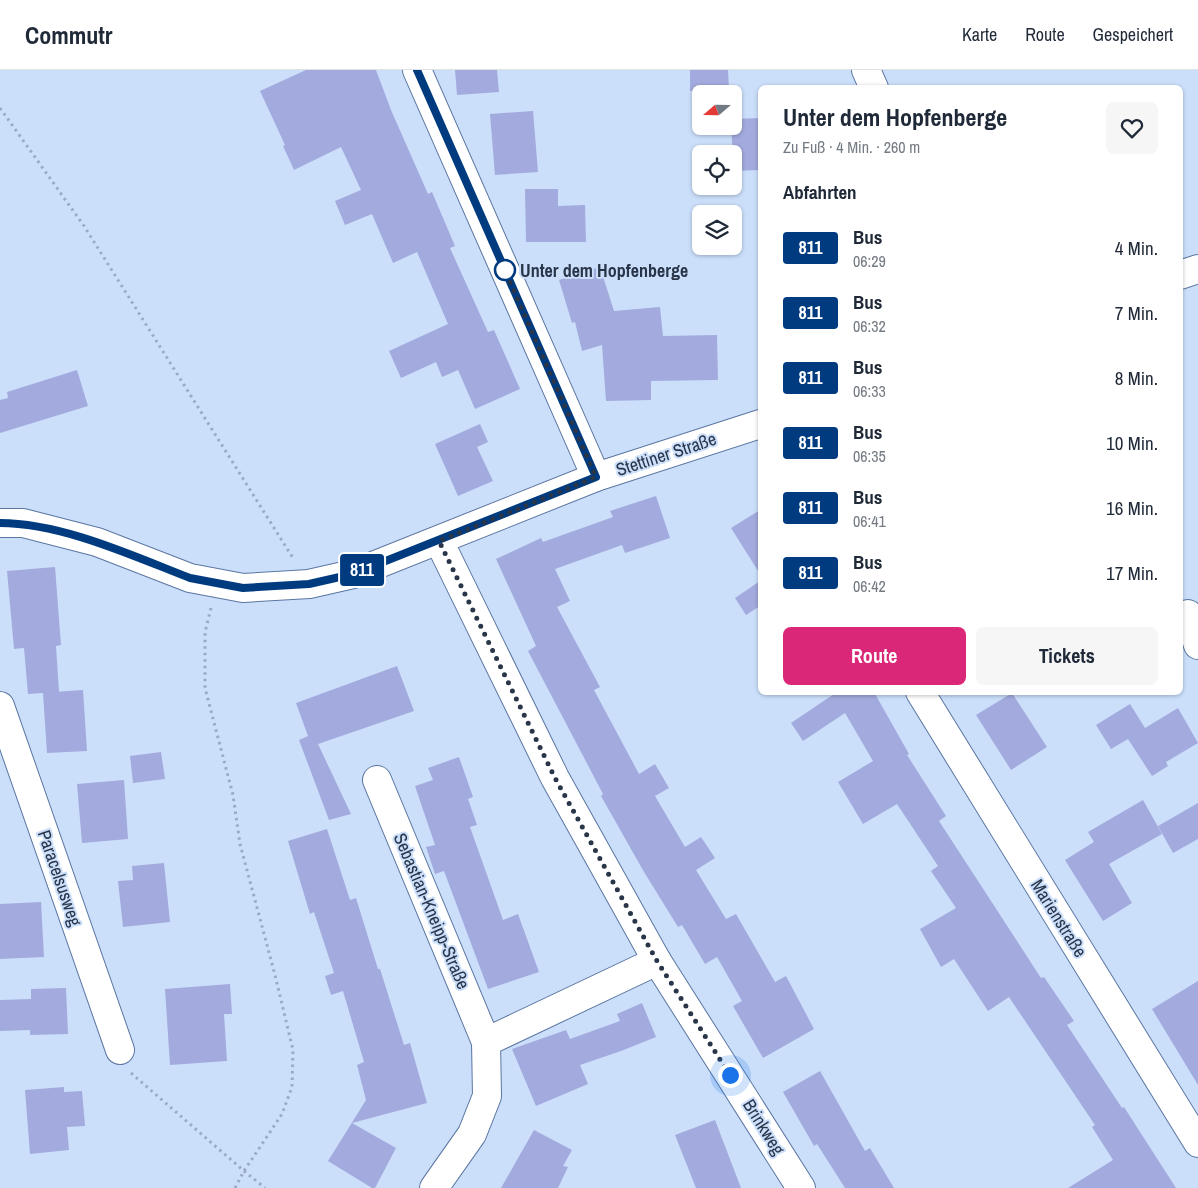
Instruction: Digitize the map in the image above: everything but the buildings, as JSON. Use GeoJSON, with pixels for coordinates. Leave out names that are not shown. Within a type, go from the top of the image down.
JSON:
{"type":"FeatureCollection","features":[{"type":"Feature","properties":{"kind":"street"},"geometry":{"type":"LineString","coordinates":[[417,70],[596,477]]}},
{"type":"Feature","properties":{"kind":"street"},"geometry":{"type":"LineString","coordinates":[[866,70],[873,85]]}},
{"type":"Feature","properties":{"kind":"street"},"geometry":{"type":"LineString","coordinates":[[1183,274],[1198,269]]}},
{"type":"Feature","properties":{"kind":"street","name":"Stettiner Straße"},"geometry":{"type":"LineString","coordinates":[[0,523],[23,523],[97,542],[190,578],[243,588],[309,584],[353,574],[596,477],[758,428]]}},
{"type":"Feature","properties":{"kind":"street","name":"Brinkweg"},"geometry":{"type":"LineString","coordinates":[[439,541],[555,778],[657,961],[801,1188]]}},
{"type":"Feature","properties":{"kind":"street"},"geometry":{"type":"LineString","coordinates":[[1188,614],[1198,645]]}},
{"type":"Feature","properties":{"kind":"street","name":"Marienstraße"},"geometry":{"type":"LineString","coordinates":[[922,695],[1198,1142]]}},
{"type":"Feature","properties":{"kind":"street","name":"Paracelsusweg"},"geometry":{"type":"LineString","coordinates":[[0,706],[120,1050]]}},
{"type":"Feature","properties":{"kind":"street","name":"Sebastian-Kneipp-Straße"},"geometry":{"type":"LineString","coordinates":[[378,780],[486,1042],[487,1096],[472,1134],[434,1188]]}},
{"type":"Feature","properties":{"kind":"street"},"geometry":{"type":"LineString","coordinates":[[486,1042],[657,961]]}},
{"type":"Feature","properties":{"kind":"path"},"geometry":{"type":"LineString","coordinates":[[0,108],[84,226],[309,584]]}},
{"type":"Feature","properties":{"kind":"path"},"geometry":{"type":"LineString","coordinates":[[218,583],[205,632],[205,688],[233,795],[240,844],[293,1050],[292,1087],[282,1114],[244,1171],[235,1188]]}},
{"type":"Feature","properties":{"kind":"path"},"geometry":{"type":"LineString","coordinates":[[120,1050],[130,1072],[265,1188]]}},
{"type":"Feature","properties":{"kind":"bus line","name":"811"},"geometry":{"type":"LineString","coordinates":[[0,523],[23,523],[97,542],[190,578],[204,581],[243,588],[309,584],[353,574],[596,477],[417,70]]}},
{"type":"Feature","properties":{"kind":"place","name":"Unter dem Hopfenberge"},"geometry":{"type":"Point","coordinates":[505,270]}},
{"type":"Feature","properties":{"kind":"route"},"geometry":{"type":"LineString","coordinates":[[505,270],[502,264],[596,477],[439,541],[555,778],[657,961],[730,1075]]}}]}
